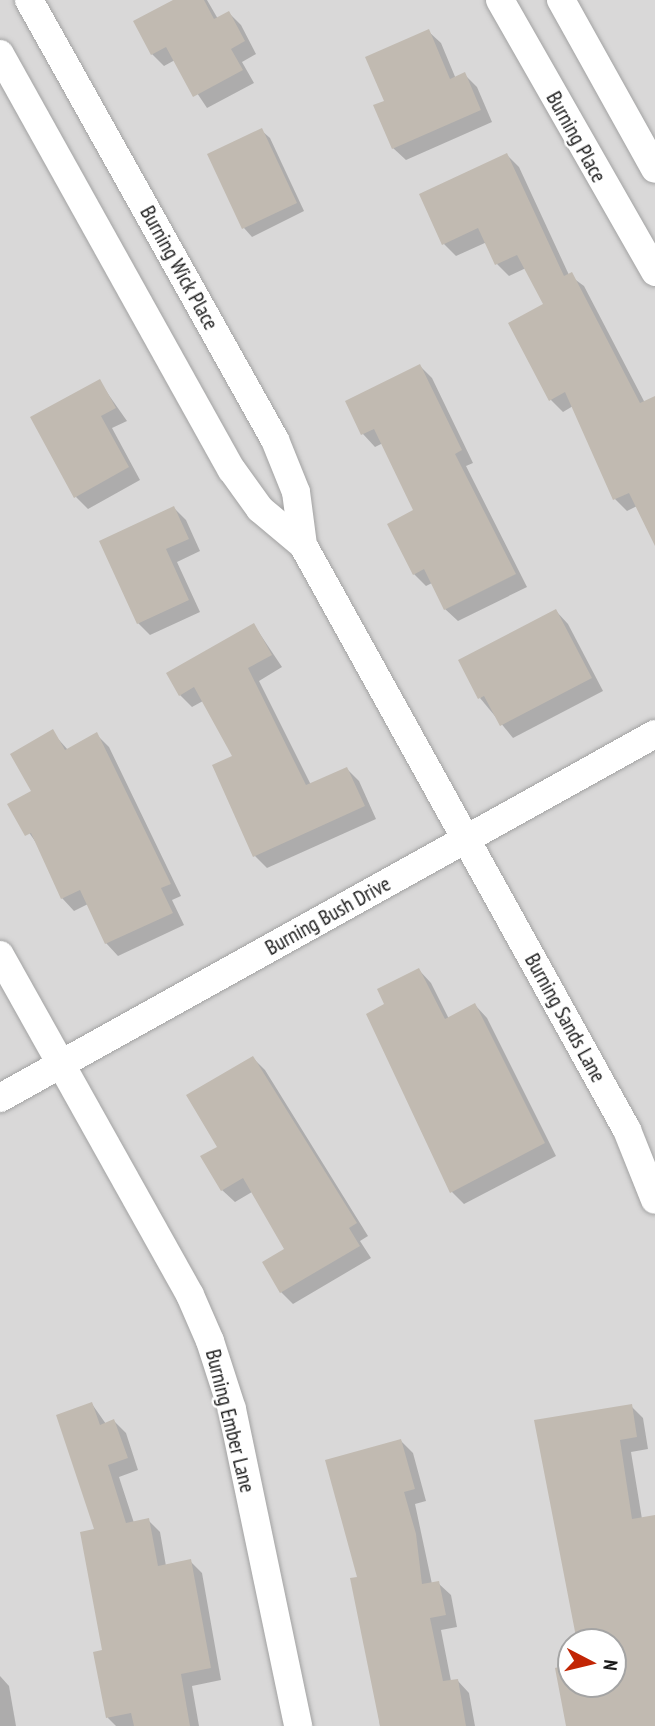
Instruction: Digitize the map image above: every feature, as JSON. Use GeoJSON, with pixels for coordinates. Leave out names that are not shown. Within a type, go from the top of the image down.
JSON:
{"type":"FeatureCollection","features":[{"type":"Feature","properties":{"kind":"street","name":"Burning Wick Place"},"geometry":{"type":"LineString","coordinates":[[29,0],[275,440],[296,492],[303,545]]}},
{"type":"Feature","properties":{"kind":"street","name":"Burning Place"},"geometry":{"type":"LineString","coordinates":[[500,0],[655,272]]}},
{"type":"Feature","properties":{"kind":"street"},"geometry":{"type":"LineString","coordinates":[[561,0],[655,169]]}},
{"type":"Feature","properties":{"kind":"street","name":"Burning Wick Place"},"geometry":{"type":"LineString","coordinates":[[0,54],[232,470],[260,509],[303,545],[466,840]]}},
{"type":"Feature","properties":{"kind":"street","name":"Burning Bush Drive"},"geometry":{"type":"LineString","coordinates":[[0,1098],[655,734]]}},
{"type":"Feature","properties":{"kind":"street","name":"Burning Sands Lane"},"geometry":{"type":"LineString","coordinates":[[466,840],[627,1130],[655,1200]]}},
{"type":"Feature","properties":{"kind":"street","name":"Burning Ember Lane"},"geometry":{"type":"LineString","coordinates":[[0,955],[190,1295],[218,1362],[298,1726]]}},
{"type":"Feature","properties":{"kind":"shaded area"},"geometry":{"type":"Polygon","coordinates":[[[0,0],[655,0],[655,1726],[0,1726],[0,0]]]}},
{"type":"Feature","properties":{"kind":"building"},"geometry":{"type":"Polygon","coordinates":[[[173,0],[204,0],[214,19],[229,11],[245,41],[231,49],[243,70],[193,97],[166,47],[151,55],[133,21],[173,0]]]}},
{"type":"Feature","properties":{"kind":"building"},"geometry":{"type":"Polygon","coordinates":[[[429,29],[450,79],[465,72],[481,110],[392,149],[373,105],[384,101],[365,57],[429,29]]]}},
{"type":"Feature","properties":{"kind":"building"},"geometry":{"type":"Polygon","coordinates":[[[262,128],[297,203],[242,229],[207,154],[262,128]]]}},
{"type":"Feature","properties":{"kind":"building"},"geometry":{"type":"Polygon","coordinates":[[[507,153],[564,276],[572,272],[640,403],[655,396],[655,546],[629,493],[613,500],[565,392],[549,401],[508,323],[543,304],[517,255],[495,265],[478,228],[442,245],[419,194],[507,153]]]}},
{"type":"Feature","properties":{"kind":"building"},"geometry":{"type":"Polygon","coordinates":[[[420,364],[462,450],[455,454],[516,574],[444,610],[424,569],[413,575],[387,524],[413,510],[374,429],[361,435],[345,401],[420,364]]]}},
{"type":"Feature","properties":{"kind":"building"},"geometry":{"type":"Polygon","coordinates":[[[100,379],[116,408],[101,416],[129,467],[74,498],[30,417],[100,379]]]}},
{"type":"Feature","properties":{"kind":"building"},"geometry":{"type":"Polygon","coordinates":[[[174,506],[189,539],[166,549],[189,600],[137,624],[99,541],[174,506]]]}},
{"type":"Feature","properties":{"kind":"building"},"geometry":{"type":"Polygon","coordinates":[[[556,609],[592,678],[500,726],[484,696],[478,699],[458,660],[556,609]]]}},
{"type":"Feature","properties":{"kind":"building"},"geometry":{"type":"Polygon","coordinates":[[[254,623],[272,655],[248,668],[306,785],[347,767],[365,806],[253,857],[212,765],[232,756],[194,687],[179,696],[166,673],[254,623]]]}},
{"type":"Feature","properties":{"kind":"building"},"geometry":{"type":"Polygon","coordinates":[[[53,729],[65,750],[97,732],[171,884],[161,888],[173,913],[105,944],[80,890],[61,899],[31,833],[25,836],[7,804],[31,791],[10,754],[53,729]]]}},
{"type":"Feature","properties":{"kind":"building"},"geometry":{"type":"Polygon","coordinates":[[[419,968],[445,1019],[475,1003],[545,1143],[450,1193],[366,1014],[384,1004],[377,989],[419,968]]]}},
{"type":"Feature","properties":{"kind":"building"},"geometry":{"type":"Polygon","coordinates":[[[253,1056],[357,1223],[349,1228],[360,1246],[280,1293],[262,1262],[284,1249],[243,1178],[221,1191],[200,1156],[217,1147],[186,1095],[253,1056]]]}},
{"type":"Feature","properties":{"kind":"building"},"geometry":{"type":"Polygon","coordinates":[[[92,1402],[100,1425],[114,1419],[128,1458],[108,1465],[126,1523],[149,1518],[158,1566],[191,1559],[211,1668],[181,1674],[190,1726],[134,1726],[131,1713],[106,1718],[93,1652],[102,1650],[80,1532],[94,1529],[56,1415],[92,1402]]]}},
{"type":"Feature","properties":{"kind":"building"},"geometry":{"type":"Polygon","coordinates":[[[632,1404],[637,1437],[620,1440],[632,1519],[655,1515],[655,1726],[566,1726],[561,1698],[627,1698],[627,1628],[574,1628],[534,1420],[632,1404]]]}},
{"type":"Feature","properties":{"kind":"building"},"geometry":{"type":"Polygon","coordinates":[[[401,1439],[415,1489],[404,1492],[416,1534],[422,1584],[439,1581],[446,1615],[430,1618],[443,1681],[458,1679],[466,1726],[380,1726],[350,1578],[357,1577],[325,1460],[401,1439]]]}}]}
